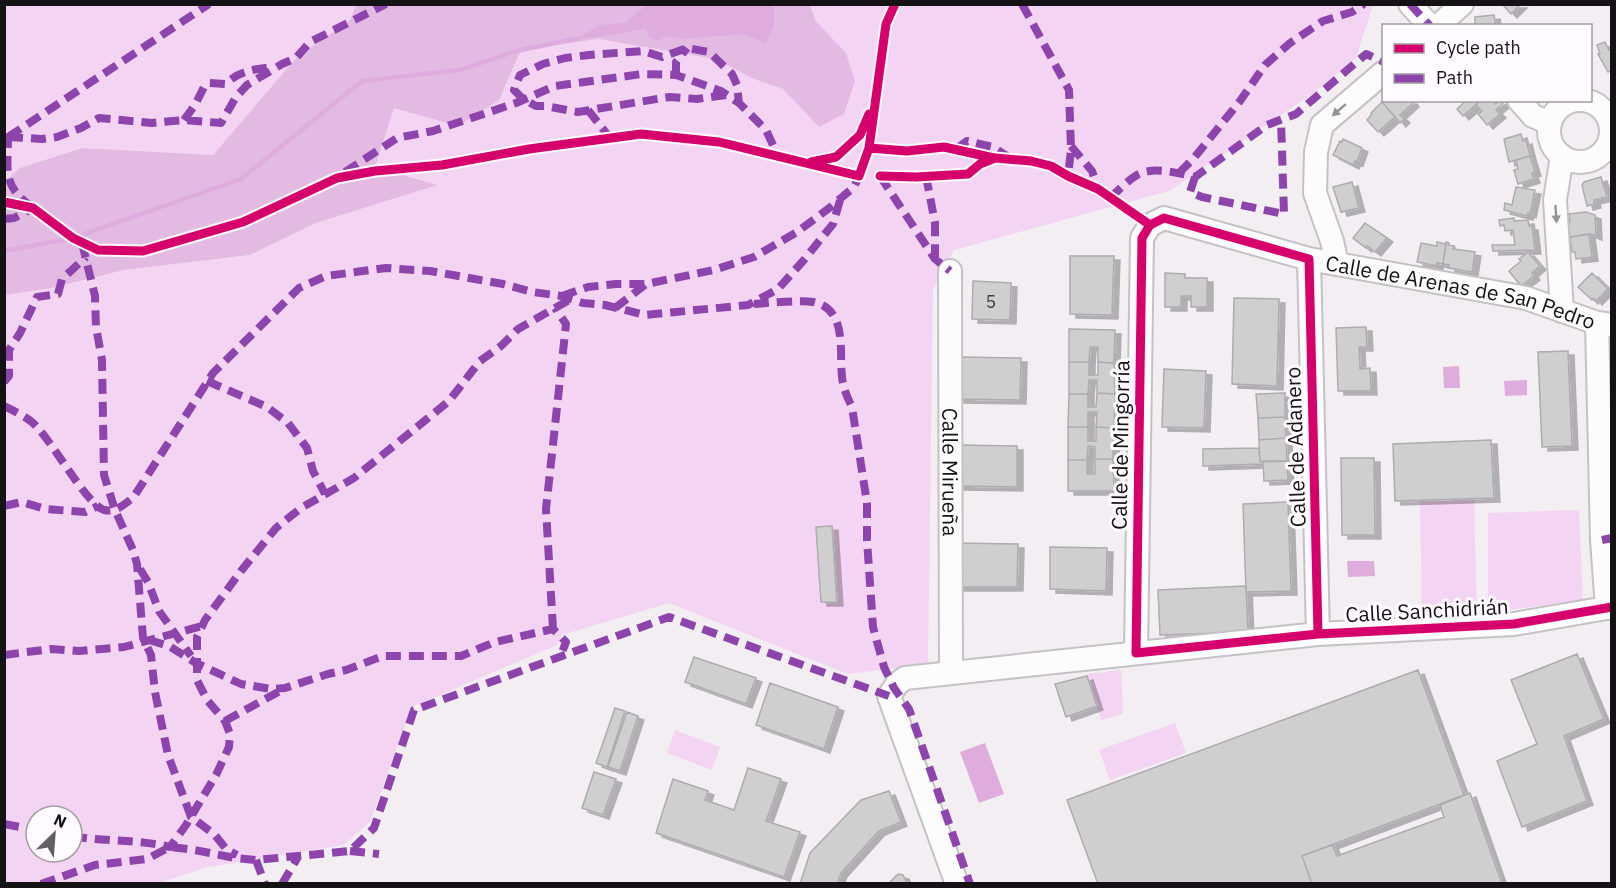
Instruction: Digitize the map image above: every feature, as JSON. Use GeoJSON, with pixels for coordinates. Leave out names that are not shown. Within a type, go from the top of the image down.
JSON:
{"type":"FeatureCollection","features":[{"type":"Feature","properties":{"kind":"street"},"geometry":{"type":"LineString","coordinates":[[1410,4],[1428,24]]}},
{"type":"Feature","properties":{"kind":"street"},"geometry":{"type":"LineString","coordinates":[[1440,24],[1462,4]]}},
{"type":"Feature","properties":{"kind":"street"},"geometry":{"type":"LineString","coordinates":[[1337,264],[1315,193],[1316,152],[1322,125],[1382,73]]}},
{"type":"Feature","properties":{"kind":"street"},"geometry":{"type":"LineString","coordinates":[[1522,102],[1533,116],[1550,123]]}},
{"type":"Feature","properties":{"kind":"street"},"geometry":{"type":"LineString","coordinates":[[1569,102],[1604,102],[1604,112],[1611,130],[1608,152],[1580,162],[1562,156],[1551,142],[1550,123],[1560,107],[1569,102]]}},
{"type":"Feature","properties":{"kind":"street"},"geometry":{"type":"LineString","coordinates":[[1562,156],[1555,200],[1562,310]]}},
{"type":"Feature","properties":{"kind":"street","name":"Calle de Arenas de San Pedro"},"geometry":{"type":"LineString","coordinates":[[1142,238],[1150,225],[1164,218],[1309,259],[1526,298],[1604,324]]}},
{"type":"Feature","properties":{"kind":"street","name":"Calle de Mingorría"},"geometry":{"type":"LineString","coordinates":[[1136,653],[1142,238]]}},
{"type":"Feature","properties":{"kind":"street","name":"Calle de Adanero"},"geometry":{"type":"LineString","coordinates":[[1309,259],[1318,634]]}},
{"type":"Feature","properties":{"kind":"street","name":"Calle Mirueña"},"geometry":{"type":"LineString","coordinates":[[950,271],[951,672]]}},
{"type":"Feature","properties":{"kind":"street"},"geometry":{"type":"LineString","coordinates":[[1604,324],[1609,607]]}},
{"type":"Feature","properties":{"kind":"street","name":"Calle Sanchidrián"},"geometry":{"type":"LineString","coordinates":[[957,884],[889,696],[897,684],[906,678],[1318,634],[1514,624],[1609,607]]}},
{"type":"Feature","properties":{"kind":"shaded area"},"geometry":{"type":"Polygon","coordinates":[[[650,4],[774,5],[774,26],[766,43],[742,34],[681,39],[666,36],[659,41],[649,38],[646,28],[614,35],[577,39],[599,25],[625,23],[650,4]]]}},
{"type":"Feature","properties":{"kind":"shaded area"},"geometry":{"type":"Polygon","coordinates":[[[5,5],[356,5],[350,20],[296,58],[213,155],[82,148],[20,168],[5,181],[5,5]]]}},
{"type":"Feature","properties":{"kind":"shaded area"},"geometry":{"type":"Polygon","coordinates":[[[356,5],[810,5],[816,21],[846,53],[855,81],[844,114],[819,127],[783,89],[754,79],[715,59],[598,39],[521,50],[499,100],[458,126],[394,108],[375,167],[437,185],[316,223],[250,255],[124,270],[51,288],[5,295],[5,181],[20,168],[82,148],[213,155],[296,58],[350,20],[356,5]]]}},
{"type":"Feature","properties":{"kind":"shaded area"},"geometry":{"type":"Polygon","coordinates":[[[810,5],[1373,5],[1356,58],[1312,94],[1169,191],[954,250],[933,289],[928,664],[848,674],[669,603],[562,635],[557,645],[412,707],[370,822],[344,845],[208,867],[159,883],[5,884],[5,295],[51,288],[124,270],[250,255],[316,223],[436,185],[375,167],[394,107],[499,100],[521,50],[598,39],[715,59],[754,79],[783,89],[819,127],[846,53],[816,21],[810,5]]]}},
{"type":"Feature","properties":{"kind":"shaded area"},"geometry":{"type":"Polygon","coordinates":[[[1459,366],[1460,388],[1444,388],[1443,367],[1459,366]]]}},
{"type":"Feature","properties":{"kind":"shaded area"},"geometry":{"type":"Polygon","coordinates":[[[1527,380],[1527,395],[1505,396],[1504,381],[1527,380]]]}},
{"type":"Feature","properties":{"kind":"shaded area"},"geometry":{"type":"Polygon","coordinates":[[[1474,500],[1477,613],[1422,615],[1420,502],[1474,500]]]}},
{"type":"Feature","properties":{"kind":"shaded area"},"geometry":{"type":"Polygon","coordinates":[[[1579,510],[1583,600],[1488,613],[1488,513],[1579,510]]]}},
{"type":"Feature","properties":{"kind":"shaded area"},"geometry":{"type":"Polygon","coordinates":[[[1347,561],[1374,561],[1375,576],[1348,577],[1347,561]]]}},
{"type":"Feature","properties":{"kind":"shaded area"},"geometry":{"type":"Polygon","coordinates":[[[1121,670],[1123,714],[1101,720],[1087,674],[1121,670]]]}},
{"type":"Feature","properties":{"kind":"shaded area"},"geometry":{"type":"Polygon","coordinates":[[[1175,723],[1186,753],[1110,780],[1099,750],[1175,723]]]}},
{"type":"Feature","properties":{"kind":"shaded area"},"geometry":{"type":"Polygon","coordinates":[[[675,730],[720,747],[712,770],[667,753],[675,730]]]}},
{"type":"Feature","properties":{"kind":"shaded area"},"geometry":{"type":"Polygon","coordinates":[[[985,743],[1004,794],[979,803],[960,752],[985,743]]]}},
{"type":"Feature","properties":{"kind":"building"},"geometry":{"type":"Polygon","coordinates":[[[1502,4],[1521,4],[1511,14],[1502,4]]]}},
{"type":"Feature","properties":{"kind":"building"},"geometry":{"type":"Polygon","coordinates":[[[1494,15],[1496,24],[1475,24],[1475,17],[1494,15]]]}},
{"type":"Feature","properties":{"kind":"building"},"geometry":{"type":"Polygon","coordinates":[[[1605,42],[1609,50],[1612,49],[1612,70],[1608,72],[1598,54],[1600,54],[1597,45],[1605,42]]]}},
{"type":"Feature","properties":{"kind":"building"},"geometry":{"type":"Polygon","coordinates":[[[1382,102],[1412,102],[1400,115],[1404,119],[1400,123],[1382,102]]]}},
{"type":"Feature","properties":{"kind":"building"},"geometry":{"type":"Polygon","coordinates":[[[1382,102],[1395,117],[1378,132],[1367,120],[1382,102]]]}},
{"type":"Feature","properties":{"kind":"building"},"geometry":{"type":"Polygon","coordinates":[[[1465,102],[1479,102],[1463,116],[1457,109],[1465,102]]]}},
{"type":"Feature","properties":{"kind":"building"},"geometry":{"type":"Polygon","coordinates":[[[1479,102],[1495,104],[1502,102],[1503,104],[1496,110],[1500,114],[1487,125],[1478,114],[1482,111],[1476,105],[1479,102]]]}},
{"type":"Feature","properties":{"kind":"building"},"geometry":{"type":"Polygon","coordinates":[[[1521,134],[1523,141],[1526,140],[1530,156],[1509,162],[1504,139],[1521,134]]]}},
{"type":"Feature","properties":{"kind":"building"},"geometry":{"type":"Polygon","coordinates":[[[1343,139],[1362,148],[1357,162],[1355,161],[1353,165],[1333,155],[1343,139]]]}},
{"type":"Feature","properties":{"kind":"building"},"geometry":{"type":"Polygon","coordinates":[[[1530,156],[1535,172],[1532,173],[1534,179],[1518,184],[1514,170],[1518,169],[1516,160],[1530,156]]]}},
{"type":"Feature","properties":{"kind":"building"},"geometry":{"type":"Polygon","coordinates":[[[1601,177],[1607,197],[1594,200],[1595,204],[1587,206],[1582,185],[1584,182],[1601,177]]]}},
{"type":"Feature","properties":{"kind":"building"},"geometry":{"type":"Polygon","coordinates":[[[1352,182],[1359,208],[1341,212],[1333,187],[1352,182]]]}},
{"type":"Feature","properties":{"kind":"building"},"geometry":{"type":"Polygon","coordinates":[[[1516,187],[1535,190],[1530,214],[1528,213],[1527,216],[1504,210],[1505,203],[1512,205],[1516,187]]]}},
{"type":"Feature","properties":{"kind":"building"},"geometry":{"type":"Polygon","coordinates":[[[1586,212],[1595,215],[1596,236],[1591,234],[1570,237],[1567,222],[1570,222],[1569,214],[1586,212]]]}},
{"type":"Feature","properties":{"kind":"building"},"geometry":{"type":"Polygon","coordinates":[[[1514,218],[1514,221],[1528,220],[1529,226],[1532,226],[1535,250],[1493,251],[1492,245],[1515,245],[1513,230],[1505,231],[1504,225],[1500,226],[1499,220],[1514,218]]]}},
{"type":"Feature","properties":{"kind":"building"},"geometry":{"type":"Polygon","coordinates":[[[1365,223],[1387,238],[1375,252],[1353,238],[1365,223]]]}},
{"type":"Feature","properties":{"kind":"building"},"geometry":{"type":"Polygon","coordinates":[[[1589,234],[1592,257],[1576,259],[1575,252],[1572,252],[1570,237],[1589,234]]]}},
{"type":"Feature","properties":{"kind":"building"},"geometry":{"type":"Polygon","coordinates":[[[1437,242],[1446,244],[1443,264],[1437,263],[1437,266],[1417,262],[1421,243],[1437,246],[1437,242]]]}},
{"type":"Feature","properties":{"kind":"building"},"geometry":{"type":"Polygon","coordinates":[[[1446,242],[1454,246],[1453,249],[1475,252],[1472,272],[1449,268],[1449,265],[1443,264],[1446,242]]]}},
{"type":"Feature","properties":{"kind":"building"},"geometry":{"type":"Polygon","coordinates":[[[1528,252],[1540,266],[1532,273],[1534,276],[1521,286],[1509,271],[1528,252]]]}},
{"type":"Feature","properties":{"kind":"building"},"geometry":{"type":"Polygon","coordinates":[[[1070,256],[1114,256],[1112,315],[1070,314],[1070,256]]]}},
{"type":"Feature","properties":{"kind":"building"},"geometry":{"type":"Polygon","coordinates":[[[1165,273],[1185,274],[1185,278],[1207,278],[1207,307],[1191,307],[1191,296],[1181,296],[1181,307],[1165,307],[1165,273]]]}},
{"type":"Feature","properties":{"kind":"building"},"geometry":{"type":"Polygon","coordinates":[[[1592,273],[1608,289],[1596,301],[1578,287],[1592,273]]]}},
{"type":"Feature","properties":{"kind":"building"},"geometry":{"type":"Polygon","coordinates":[[[973,281],[1011,283],[1010,320],[972,319],[973,281]]]}},
{"type":"Feature","properties":{"kind":"building"},"geometry":{"type":"Polygon","coordinates":[[[1234,298],[1279,299],[1277,386],[1232,384],[1234,298]]]}},
{"type":"Feature","properties":{"kind":"building"},"geometry":{"type":"Polygon","coordinates":[[[1366,327],[1367,347],[1359,347],[1360,369],[1370,368],[1371,391],[1338,391],[1336,328],[1366,327]]]}},
{"type":"Feature","properties":{"kind":"building"},"geometry":{"type":"Polygon","coordinates":[[[1069,329],[1115,330],[1114,363],[1098,362],[1098,347],[1090,347],[1089,362],[1069,362],[1069,329]]]}},
{"type":"Feature","properties":{"kind":"building"},"geometry":{"type":"Polygon","coordinates":[[[1568,351],[1572,446],[1542,447],[1538,352],[1568,351]]]}},
{"type":"Feature","properties":{"kind":"building"},"geometry":{"type":"Polygon","coordinates":[[[959,357],[1021,358],[1020,400],[958,399],[959,357]]]}},
{"type":"Feature","properties":{"kind":"building"},"geometry":{"type":"Polygon","coordinates":[[[1069,362],[1089,362],[1089,375],[1098,375],[1098,362],[1114,363],[1115,394],[1097,393],[1097,380],[1089,380],[1088,394],[1069,394],[1069,362]]]}},
{"type":"Feature","properties":{"kind":"building"},"geometry":{"type":"Polygon","coordinates":[[[1164,369],[1206,371],[1204,428],[1162,427],[1164,369]]]}},
{"type":"Feature","properties":{"kind":"building"},"geometry":{"type":"Polygon","coordinates":[[[1097,393],[1115,394],[1114,428],[1096,427],[1097,412],[1088,412],[1088,427],[1068,427],[1069,394],[1088,394],[1088,407],[1096,407],[1097,393]]]}},
{"type":"Feature","properties":{"kind":"building"},"geometry":{"type":"Polygon","coordinates":[[[1285,393],[1285,417],[1258,418],[1256,394],[1285,393]]]}},
{"type":"Feature","properties":{"kind":"building"},"geometry":{"type":"Polygon","coordinates":[[[1285,417],[1286,438],[1259,440],[1258,418],[1285,417]]]}},
{"type":"Feature","properties":{"kind":"building"},"geometry":{"type":"Polygon","coordinates":[[[1068,427],[1088,427],[1088,441],[1096,441],[1096,427],[1114,428],[1113,459],[1095,459],[1095,447],[1088,446],[1087,460],[1068,460],[1068,427]]]}},
{"type":"Feature","properties":{"kind":"building"},"geometry":{"type":"Polygon","coordinates":[[[1286,438],[1287,461],[1260,462],[1259,440],[1286,438]]]}},
{"type":"Feature","properties":{"kind":"building"},"geometry":{"type":"Polygon","coordinates":[[[1491,440],[1494,498],[1395,501],[1393,444],[1491,440]]]}},
{"type":"Feature","properties":{"kind":"building"},"geometry":{"type":"Polygon","coordinates":[[[958,445],[1017,446],[1017,487],[958,486],[958,445]]]}},
{"type":"Feature","properties":{"kind":"building"},"geometry":{"type":"Polygon","coordinates":[[[1259,448],[1260,462],[1263,461],[1263,464],[1203,466],[1203,449],[1259,448]]]}},
{"type":"Feature","properties":{"kind":"building"},"geometry":{"type":"Polygon","coordinates":[[[1341,458],[1374,458],[1375,535],[1342,535],[1341,458]]]}},
{"type":"Feature","properties":{"kind":"building"},"geometry":{"type":"Polygon","coordinates":[[[1095,459],[1113,459],[1114,491],[1068,491],[1068,460],[1087,460],[1087,474],[1095,474],[1095,459]]]}},
{"type":"Feature","properties":{"kind":"building"},"geometry":{"type":"Polygon","coordinates":[[[1263,461],[1287,461],[1288,480],[1264,481],[1263,461]]]}},
{"type":"Feature","properties":{"kind":"building"},"geometry":{"type":"Polygon","coordinates":[[[1288,502],[1291,591],[1246,592],[1243,504],[1288,502]]]}},
{"type":"Feature","properties":{"kind":"building"},"geometry":{"type":"Polygon","coordinates":[[[832,526],[837,602],[821,602],[816,527],[832,526]]]}},
{"type":"Feature","properties":{"kind":"building"},"geometry":{"type":"Polygon","coordinates":[[[957,543],[1018,544],[1017,587],[957,587],[957,543]]]}},
{"type":"Feature","properties":{"kind":"building"},"geometry":{"type":"Polygon","coordinates":[[[1050,547],[1107,548],[1106,591],[1050,589],[1050,547]]]}},
{"type":"Feature","properties":{"kind":"building"},"geometry":{"type":"Polygon","coordinates":[[[1246,586],[1248,632],[1160,635],[1158,590],[1246,586]]]}},
{"type":"Feature","properties":{"kind":"building"},"geometry":{"type":"Polygon","coordinates":[[[1577,654],[1604,719],[1564,736],[1587,801],[1522,827],[1497,761],[1537,744],[1511,680],[1577,654]]]}},
{"type":"Feature","properties":{"kind":"building"},"geometry":{"type":"Polygon","coordinates":[[[694,657],[756,678],[746,704],[685,682],[694,657]]]}},
{"type":"Feature","properties":{"kind":"building"},"geometry":{"type":"Polygon","coordinates":[[[1418,670],[1464,795],[1302,856],[1312,884],[1098,884],[1067,800],[1418,670]]]}},
{"type":"Feature","properties":{"kind":"building"},"geometry":{"type":"Polygon","coordinates":[[[1087,676],[1097,706],[1066,717],[1055,684],[1087,676]]]}},
{"type":"Feature","properties":{"kind":"building"},"geometry":{"type":"Polygon","coordinates":[[[770,683],[838,707],[824,749],[756,725],[770,683]]]}},
{"type":"Feature","properties":{"kind":"building"},"geometry":{"type":"Polygon","coordinates":[[[615,708],[625,711],[607,767],[596,763],[615,708]]]}},
{"type":"Feature","properties":{"kind":"building"},"geometry":{"type":"Polygon","coordinates":[[[627,712],[638,716],[620,771],[608,767],[627,712]]]}},
{"type":"Feature","properties":{"kind":"building"},"geometry":{"type":"Polygon","coordinates":[[[748,768],[781,779],[766,821],[800,832],[784,877],[656,833],[673,779],[708,791],[705,800],[734,810],[748,768]]]}},
{"type":"Feature","properties":{"kind":"building"},"geometry":{"type":"Polygon","coordinates":[[[594,772],[616,779],[603,815],[582,808],[594,772]]]}},
{"type":"Feature","properties":{"kind":"building"},"geometry":{"type":"Polygon","coordinates":[[[889,791],[901,822],[879,831],[841,873],[837,884],[800,884],[810,853],[861,800],[889,791]]]}},
{"type":"Feature","properties":{"kind":"building"},"geometry":{"type":"Polygon","coordinates":[[[1470,793],[1502,884],[1312,884],[1302,856],[1332,845],[1337,856],[1444,817],[1440,805],[1470,793]]]}},
{"type":"Feature","properties":{"kind":"building"},"geometry":{"type":"Polygon","coordinates":[[[898,874],[903,875],[907,884],[888,884],[898,874]]]}},
{"type":"Feature","properties":{"kind":"waterway"},"geometry":{"type":"LineString","coordinates":[[4,251],[73,238],[241,179],[362,81],[460,70],[516,51],[580,38]]}},
{"type":"Feature","properties":{"kind":"marked path"},"geometry":{"type":"LineString","coordinates":[[8,137],[209,4]]}},
{"type":"Feature","properties":{"kind":"marked path"},"geometry":{"type":"LineString","coordinates":[[8,137],[42,139],[57,137],[99,118],[152,123],[184,120],[221,123],[236,97],[247,85],[296,58],[310,42],[386,4]]}},
{"type":"Feature","properties":{"kind":"marked path"},"geometry":{"type":"LineString","coordinates":[[1022,4],[1069,90],[1071,150],[1068,176]]}},
{"type":"Feature","properties":{"kind":"marked path"},"geometry":{"type":"LineString","coordinates":[[1179,173],[1240,101],[1265,65],[1290,43],[1323,21],[1352,12],[1364,4]]}},
{"type":"Feature","properties":{"kind":"marked path"},"geometry":{"type":"LineString","coordinates":[[1410,4],[1428,24]]}},
{"type":"Feature","properties":{"kind":"marked path"},"geometry":{"type":"LineString","coordinates":[[676,75],[676,62],[687,48]]}},
{"type":"Feature","properties":{"kind":"marked path"},"geometry":{"type":"LineString","coordinates":[[726,95],[697,99],[669,97],[578,112],[536,106],[523,99],[514,90],[520,75],[543,64],[565,58],[643,51],[662,57],[687,48],[709,52],[732,74],[737,85],[739,103]]}},
{"type":"Feature","properties":{"kind":"marked path"},"geometry":{"type":"LineString","coordinates":[[1110,198],[1143,172],[1166,171],[1195,177],[1267,125],[1296,114],[1366,54],[1382,61]]}},
{"type":"Feature","properties":{"kind":"marked path"},"geometry":{"type":"LineString","coordinates":[[184,120],[204,87],[209,83],[225,84],[248,71],[273,67]]}},
{"type":"Feature","properties":{"kind":"marked path"},"geometry":{"type":"LineString","coordinates":[[345,172],[397,138],[433,131],[516,103],[555,86],[642,74],[676,75],[721,91],[739,103],[766,130],[779,158]]}},
{"type":"Feature","properties":{"kind":"marked path"},"geometry":{"type":"LineString","coordinates":[[588,110],[610,138]]}},
{"type":"Feature","properties":{"kind":"marked path"},"geometry":{"type":"LineString","coordinates":[[1195,177],[1190,192],[1202,197],[1284,214],[1281,120]]}},
{"type":"Feature","properties":{"kind":"marked path"},"geometry":{"type":"LineString","coordinates":[[4,138],[8,137],[7,167],[10,182],[28,204]]}},
{"type":"Feature","properties":{"kind":"marked path"},"geometry":{"type":"LineString","coordinates":[[956,149],[967,141],[993,147],[1007,156]]}},
{"type":"Feature","properties":{"kind":"marked path"},"geometry":{"type":"LineString","coordinates":[[1071,146],[1092,171],[1098,189]]}},
{"type":"Feature","properties":{"kind":"marked path"},"geometry":{"type":"LineString","coordinates":[[562,296],[588,287],[646,284],[714,270],[754,257],[797,232],[828,209],[854,187],[859,176],[853,175]]}},
{"type":"Feature","properties":{"kind":"marked path"},"geometry":{"type":"LineString","coordinates":[[880,176],[935,259],[950,271]]}},
{"type":"Feature","properties":{"kind":"marked path"},"geometry":{"type":"LineString","coordinates":[[926,176],[935,223],[935,259]]}},
{"type":"Feature","properties":{"kind":"marked path"},"geometry":{"type":"LineString","coordinates":[[4,406],[23,416],[41,431],[88,496],[108,511],[120,507],[133,498],[213,373],[299,288],[326,276],[386,268],[430,271],[562,296],[583,303],[605,305],[645,315],[748,305],[778,289],[803,261],[833,224],[841,197]]}},
{"type":"Feature","properties":{"kind":"marked path"},"geometry":{"type":"LineString","coordinates":[[4,219],[14,218],[33,208]]}},
{"type":"Feature","properties":{"kind":"marked path"},"geometry":{"type":"LineString","coordinates":[[82,243],[95,296],[96,327],[102,360],[104,475],[115,510],[137,564],[143,638],[151,655],[155,692],[168,755],[191,817],[214,834],[227,850],[237,855]]}},
{"type":"Feature","properties":{"kind":"marked path"},"geometry":{"type":"LineString","coordinates":[[4,382],[9,376],[9,350],[37,297],[58,294],[62,279],[86,257]]}},
{"type":"Feature","properties":{"kind":"marked path"},"geometry":{"type":"LineString","coordinates":[[615,308],[646,284]]}},
{"type":"Feature","properties":{"kind":"marked path"},"geometry":{"type":"LineString","coordinates":[[84,837],[170,847],[216,775],[229,747],[230,734],[225,721],[207,700],[197,680],[197,637],[205,620],[276,528],[301,508],[354,478],[449,401],[480,361],[501,346],[518,329],[571,299]]}},
{"type":"Feature","properties":{"kind":"marked path"},"geometry":{"type":"LineString","coordinates":[[754,304],[813,302],[824,306],[837,322],[840,332],[843,381],[852,407],[867,503],[873,627],[884,667],[894,688],[909,709],[970,884]]}},
{"type":"Feature","properties":{"kind":"marked path"},"geometry":{"type":"LineString","coordinates":[[553,629],[546,509],[566,324],[555,308]]}},
{"type":"Feature","properties":{"kind":"marked path"},"geometry":{"type":"LineString","coordinates":[[207,381],[267,407],[288,423],[307,448],[313,471],[325,494]]}},
{"type":"Feature","properties":{"kind":"marked path"},"geometry":{"type":"LineString","coordinates":[[4,506],[22,502],[45,509],[85,512],[98,506]]}},
{"type":"Feature","properties":{"kind":"marked path"},"geometry":{"type":"LineString","coordinates":[[1602,540],[1612,538]]}},
{"type":"Feature","properties":{"kind":"marked path"},"geometry":{"type":"LineString","coordinates":[[140,569],[148,582],[159,611],[191,656]]}},
{"type":"Feature","properties":{"kind":"marked path"},"geometry":{"type":"LineString","coordinates":[[41,884],[95,865],[147,859],[170,847],[256,860],[350,851],[374,828],[414,710],[669,617],[889,696]]}},
{"type":"Feature","properties":{"kind":"marked path"},"geometry":{"type":"LineString","coordinates":[[4,655],[51,649],[79,651],[124,647],[202,626]]}},
{"type":"Feature","properties":{"kind":"marked path"},"geometry":{"type":"LineString","coordinates":[[149,640],[169,646],[196,663],[241,684],[271,689],[285,688],[346,670],[383,656],[461,656],[495,642],[553,629],[566,642],[561,655]]}},
{"type":"Feature","properties":{"kind":"marked path"},"geometry":{"type":"LineString","coordinates":[[225,721],[282,690]]}},
{"type":"Feature","properties":{"kind":"marked path"},"geometry":{"type":"LineString","coordinates":[[4,824],[24,828]]}},
{"type":"Feature","properties":{"kind":"marked path"},"geometry":{"type":"LineString","coordinates":[[350,851],[379,854]]}},
{"type":"Feature","properties":{"kind":"marked path"},"geometry":{"type":"LineString","coordinates":[[282,884],[298,857]]}},
{"type":"Feature","properties":{"kind":"marked path"},"geometry":{"type":"LineString","coordinates":[[256,860],[265,884]]}},
{"type":"Feature","properties":{"kind":"cycle path"},"geometry":{"type":"LineString","coordinates":[[4,202],[33,208],[73,238],[98,250],[143,251],[243,222],[337,178],[375,171],[442,165],[529,149],[641,134],[719,142],[859,176],[869,148],[886,24],[895,4]]}},
{"type":"Feature","properties":{"kind":"cycle path"},"geometry":{"type":"LineString","coordinates":[[811,162],[836,157],[860,135],[869,114]]}},
{"type":"Feature","properties":{"kind":"cycle path"},"geometry":{"type":"LineString","coordinates":[[869,148],[907,151],[944,147],[994,158]]}},
{"type":"Feature","properties":{"kind":"cycle path"},"geometry":{"type":"LineString","coordinates":[[880,176],[916,177],[968,174],[980,164],[995,158],[1031,161],[1051,166],[1098,189],[1150,225]]}},
{"type":"Feature","properties":{"kind":"cycle path"},"geometry":{"type":"LineString","coordinates":[[1318,634],[1309,259],[1164,218],[1150,225],[1142,238],[1136,653],[1318,634],[1514,624],[1612,607]]}}]}
